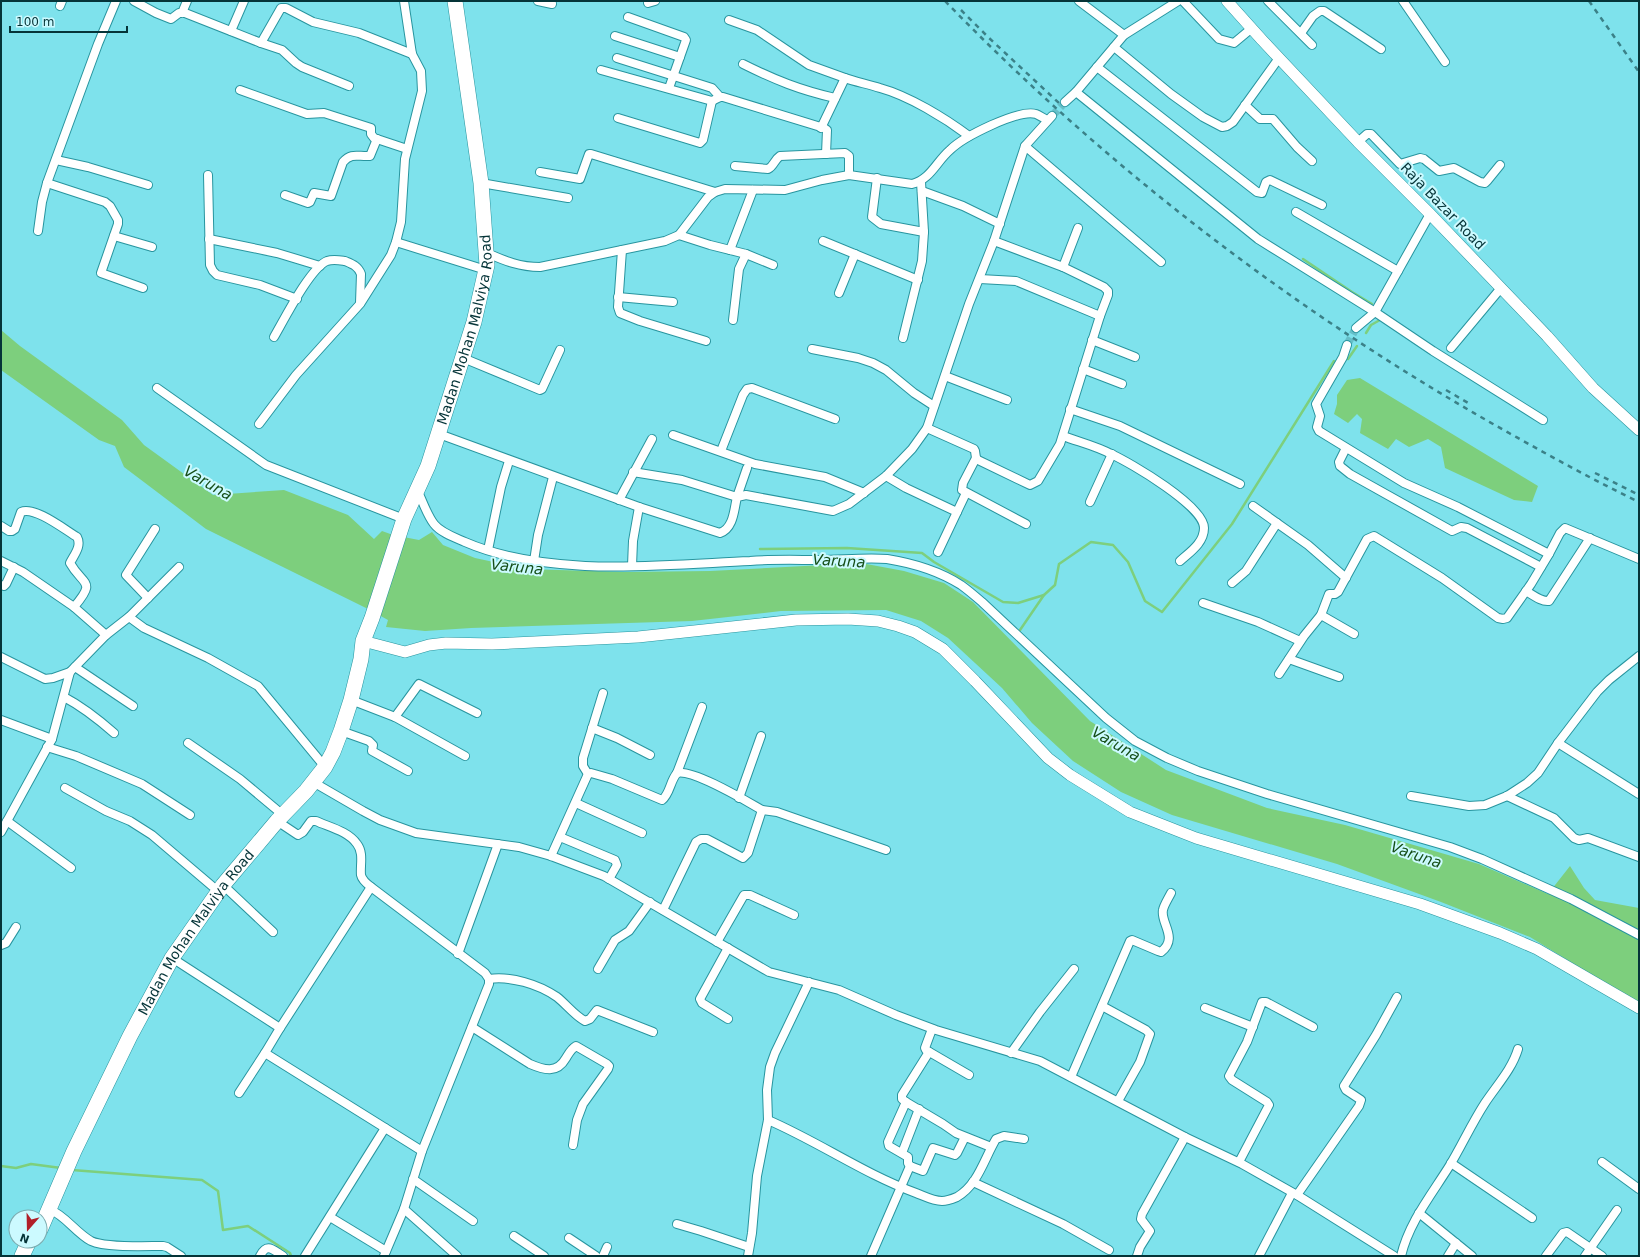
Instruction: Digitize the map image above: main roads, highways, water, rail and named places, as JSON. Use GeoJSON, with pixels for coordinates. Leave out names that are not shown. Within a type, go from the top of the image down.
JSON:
{"type":"FeatureCollection","features":[{"type":"Feature","properties":{"kind":"highway","name":"Madan Mohan Malviya Road"},"geometry":{"type":"LineString","coordinates":[[279,816],[313,782],[323,764],[345,701],[355,658],[372,618],[404,519],[418,492],[439,434],[474,322],[486,270],[488,253],[481,183],[455,1]]}},
{"type":"Feature","properties":{"kind":"highway","name":"Madan Mohan Malviya Road"},"geometry":{"type":"LineString","coordinates":[[46,1209],[123,1035],[168,948],[218,886],[334,752],[352,700],[362,659],[362,643]]}},
{"type":"Feature","properties":{"kind":"highway","name":"Madan Mohan Malviya Road"},"geometry":{"type":"LineString","coordinates":[[71,1151],[172,958],[218,886]]}},
{"type":"Feature","properties":{"kind":"water","name":"Varuna"},"geometry":{"type":"Polygon","coordinates":[[[1,330],[20,346],[122,420],[144,445],[213,495],[284,490],[348,515],[374,539],[382,531],[393,535],[419,540],[432,532],[443,545],[475,558],[526,569],[624,572],[710,571],[861,563],[904,571],[944,583],[973,602],[1090,721],[1166,770],[1267,808],[1345,825],[1479,864],[1548,894],[1570,866],[1584,888],[1595,900],[1639,908],[1639,1004],[1530,937],[1441,902],[1337,864],[1172,815],[1121,792],[1073,761],[1032,723],[1002,688],[948,638],[921,621],[886,610],[781,611],[692,621],[471,628],[425,631],[386,627],[388,620],[366,608],[206,529],[124,467],[115,446],[99,440],[1,370],[1,330]]]}},
{"type":"Feature","properties":{"kind":"water"},"geometry":{"type":"Polygon","coordinates":[[[1360,378],[1538,486],[1532,502],[1514,500],[1445,468],[1441,447],[1428,439],[1409,447],[1396,439],[1388,449],[1360,433],[1362,419],[1357,414],[1348,423],[1334,414],[1337,404],[1337,395],[1347,380],[1360,378]]]}},
{"type":"Feature","properties":{"kind":"waterway"},"geometry":{"type":"LineString","coordinates":[[1303,259],[1372,304]]}},
{"type":"Feature","properties":{"kind":"waterway"},"geometry":{"type":"LineString","coordinates":[[1366,333],[1371,325],[1380,320]]}},
{"type":"Feature","properties":{"kind":"waterway"},"geometry":{"type":"LineString","coordinates":[[1348,359],[1357,346]]}},
{"type":"Feature","properties":{"kind":"waterway"},"geometry":{"type":"LineString","coordinates":[[1020,630],[1044,595],[1055,585],[1059,564],[1091,542],[1113,545],[1128,562],[1145,601],[1162,612],[1232,524],[1334,361]]}},
{"type":"Feature","properties":{"kind":"waterway","name":"Varuna"},"geometry":{"type":"LineString","coordinates":[[760,549],[847,548],[922,553],[934,562],[1003,602],[1018,603],[1044,595]]}},
{"type":"Feature","properties":{"kind":"waterway"},"geometry":{"type":"LineString","coordinates":[[1,1166],[16,1168],[31,1164],[61,1168]]}},
{"type":"Feature","properties":{"kind":"waterway"},"geometry":{"type":"LineString","coordinates":[[72,1170],[202,1180],[218,1191],[223,1230],[248,1226],[290,1253],[291,1256]]}},
{"type":"Feature","properties":{"kind":"tunnel"},"geometry":{"type":"LineString","coordinates":[[1052,116],[1065,102]]}},
{"type":"Feature","properties":{"kind":"tunnel"},"geometry":{"type":"LineString","coordinates":[[1347,345],[1356,328]]}},
{"type":"Feature","properties":{"kind":"railway"},"geometry":{"type":"LineString","coordinates":[[945,1],[1008,64],[1141,182],[1211,237],[1283,290],[1432,388],[1541,451],[1639,502]]}},
{"type":"Feature","properties":{"kind":"railway"},"geometry":{"type":"LineString","coordinates":[[1589,1],[1639,72]]}},
{"type":"Feature","properties":{"kind":"railway"},"geometry":{"type":"LineString","coordinates":[[961,10],[1060,104]]}},
{"type":"Feature","properties":{"kind":"railway"},"geometry":{"type":"LineString","coordinates":[[1446,390],[1470,404]]}},
{"type":"Feature","properties":{"kind":"railway"},"geometry":{"type":"LineString","coordinates":[[1595,473],[1639,495]]}}]}
